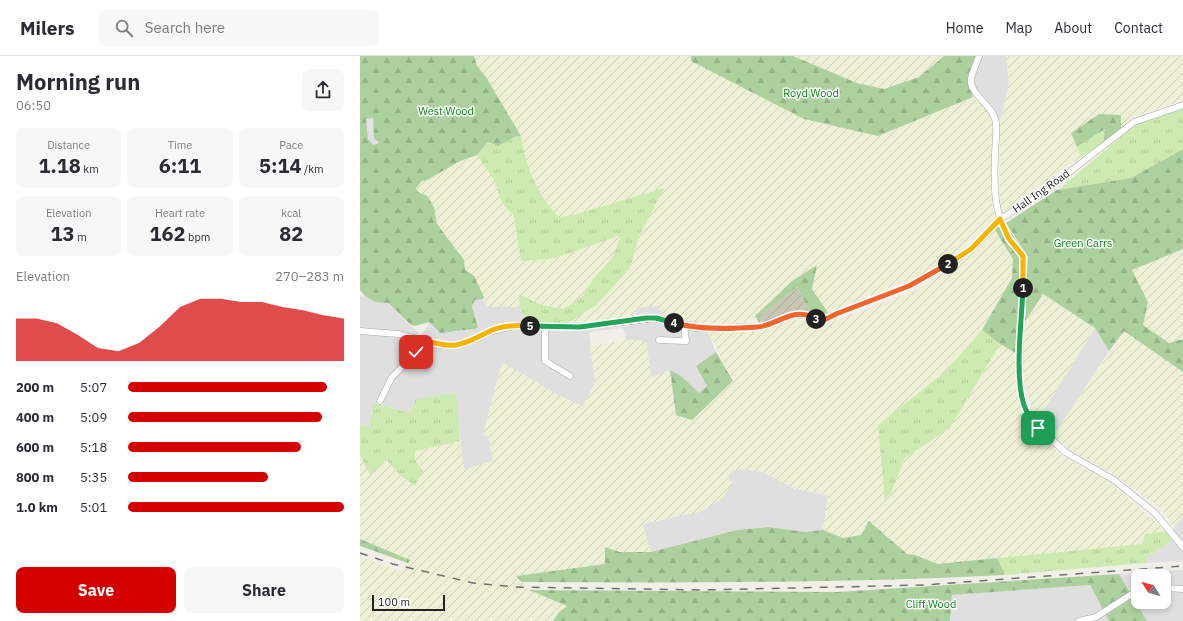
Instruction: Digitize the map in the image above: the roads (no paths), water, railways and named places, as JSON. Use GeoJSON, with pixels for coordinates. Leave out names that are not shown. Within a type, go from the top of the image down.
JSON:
{"type":"FeatureCollection","features":[{"type":"Feature","properties":{"kind":"street"},"geometry":{"type":"LineString","coordinates":[[979,56],[971,81],[973,89],[988,105],[996,124],[994,168],[996,207],[1009,239],[1023,256],[1019,374],[1023,404],[1030,419],[1066,452],[1114,480],[1155,513],[1183,547]]}},
{"type":"Feature","properties":{"kind":"street","name":"Hall Ing Road"},"geometry":{"type":"LineString","coordinates":[[360,331],[379,331],[420,338],[439,345],[457,345],[478,338],[488,332],[519,325],[580,327],[651,318],[695,328],[760,327],[786,316],[809,315],[819,322],[913,284],[956,260],[971,249],[1000,219],[1041,194],[1134,122],[1183,105]]}},
{"type":"Feature","properties":{"kind":"street"},"geometry":{"type":"LineString","coordinates":[[659,340],[686,341],[684,326]]}},
{"type":"Feature","properties":{"kind":"street"},"geometry":{"type":"LineString","coordinates":[[545,327],[545,361],[570,376]]}},
{"type":"Feature","properties":{"kind":"street"},"geometry":{"type":"LineString","coordinates":[[380,401],[392,377],[416,352],[420,338]]}},
{"type":"Feature","properties":{"kind":"street"},"geometry":{"type":"LineString","coordinates":[[1171,588],[1183,588]]}},
{"type":"Feature","properties":{"kind":"street"},"geometry":{"type":"LineString","coordinates":[[1080,621],[1096,618],[1131,595]]}},
{"type":"Feature","properties":{"kind":"railway"},"geometry":{"type":"LineString","coordinates":[[360,553],[393,564],[473,583],[515,587],[702,590],[924,585],[1183,566]]}},
{"type":"Feature","properties":{"kind":"park label","name":"Royd Wood"},"geometry":{"type":"Point","coordinates":[811,93]}},
{"type":"Feature","properties":{"kind":"park label","name":"West Wood"},"geometry":{"type":"Point","coordinates":[446,111]}},
{"type":"Feature","properties":{"kind":"park label","name":"Green Carrs"},"geometry":{"type":"Point","coordinates":[1083,243]}},
{"type":"Feature","properties":{"kind":"park label","name":"Cliff Wood"},"geometry":{"type":"Point","coordinates":[931,604]}}]}
